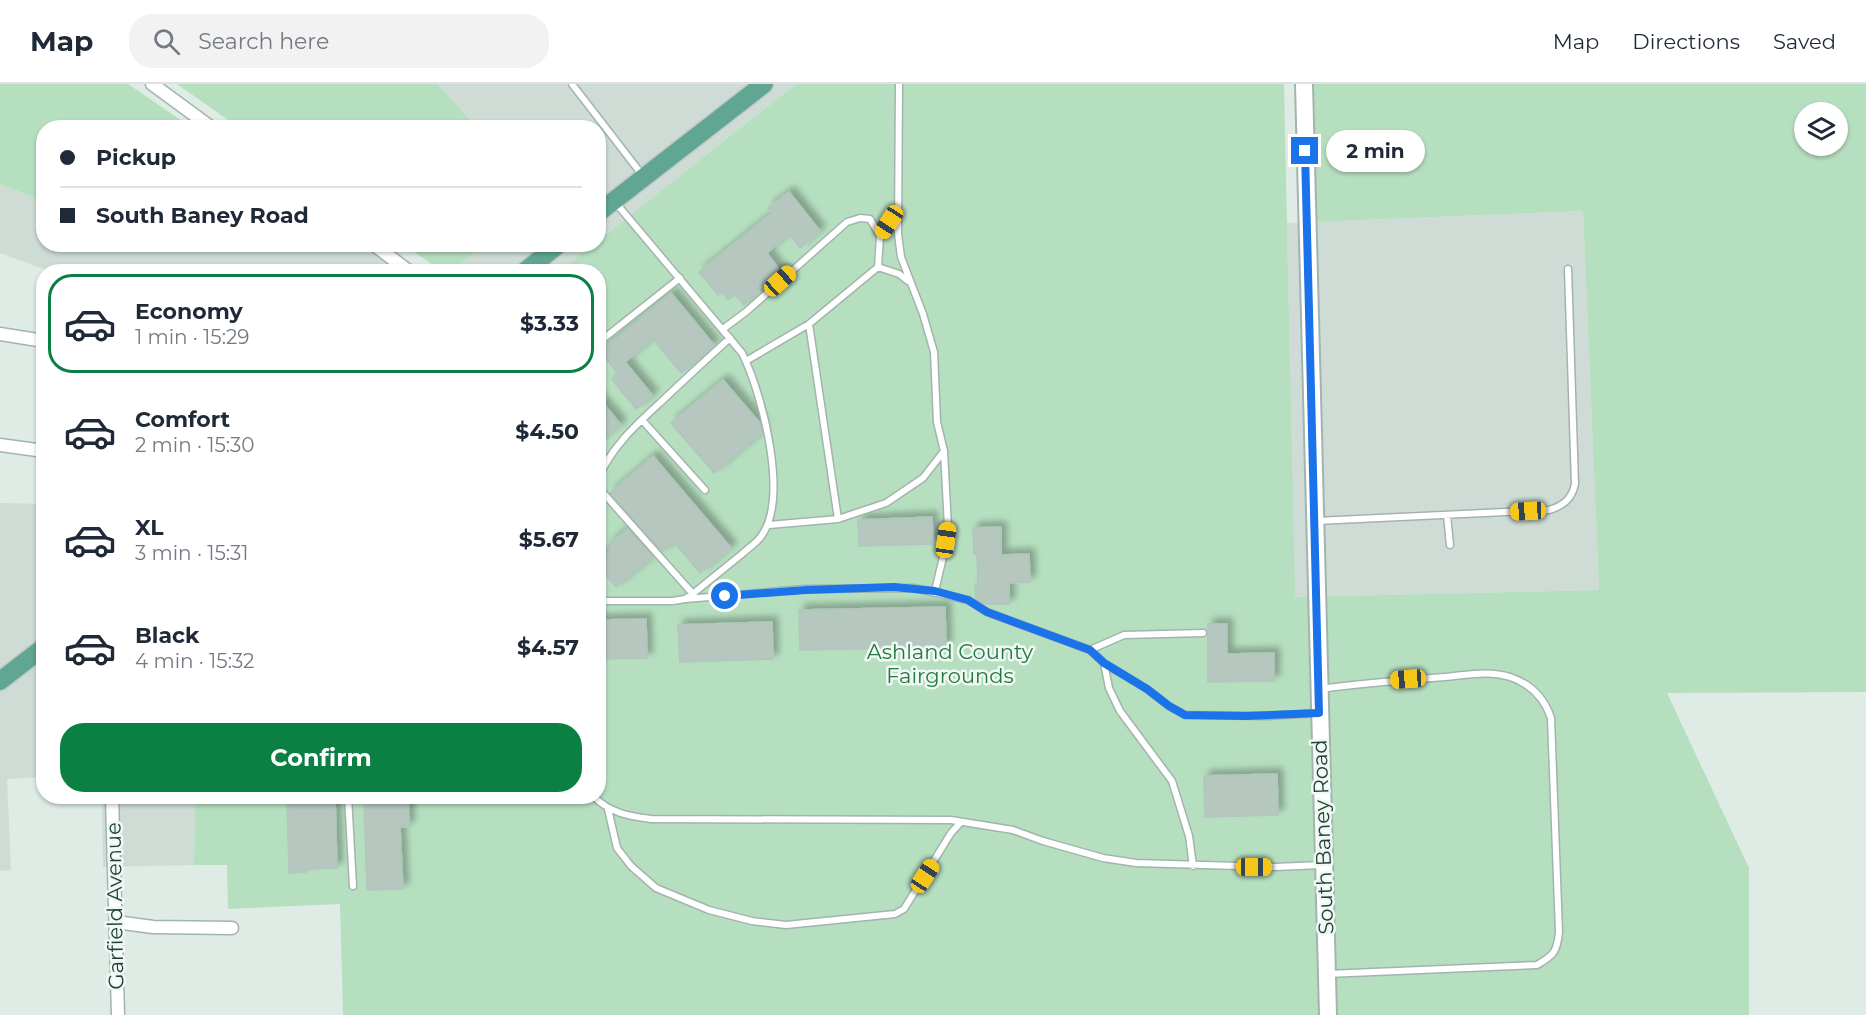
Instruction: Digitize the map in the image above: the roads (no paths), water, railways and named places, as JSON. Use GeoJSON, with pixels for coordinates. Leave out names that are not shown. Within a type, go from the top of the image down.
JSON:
{"type":"FeatureCollection","features":[{"type":"Feature","properties":{"kind":"main road"},"geometry":{"type":"LineString","coordinates":[[606,207],[764,84]]}},
{"type":"Feature","properties":{"kind":"main road"},"geometry":{"type":"LineString","coordinates":[[534,264],[549,252]]}},
{"type":"Feature","properties":{"kind":"main road"},"geometry":{"type":"LineString","coordinates":[[0,681],[36,653]]}},
{"type":"Feature","properties":{"kind":"street"},"geometry":{"type":"LineString","coordinates":[[152,84],[201,120]]}},
{"type":"Feature","properties":{"kind":"street","name":"South Baney Road"},"geometry":{"type":"LineString","coordinates":[[1304,84],[1328,1015]]}},
{"type":"Feature","properties":{"kind":"street"},"geometry":{"type":"LineString","coordinates":[[384,252],[399,264]]}},
{"type":"Feature","properties":{"kind":"street"},"geometry":{"type":"LineString","coordinates":[[0,333],[36,340]]}},
{"type":"Feature","properties":{"kind":"street"},"geometry":{"type":"LineString","coordinates":[[0,445],[36,450]]}},
{"type":"Feature","properties":{"kind":"street","name":"Garfield Avenue"},"geometry":{"type":"LineString","coordinates":[[112,804],[118,1015]]}},
{"type":"Feature","properties":{"kind":"street"},"geometry":{"type":"LineString","coordinates":[[116,922],[153,927],[232,928]]}},
{"type":"Feature","properties":{"kind":"lane"},"geometry":{"type":"LineString","coordinates":[[572,84],[600,120]]}},
{"type":"Feature","properties":{"kind":"lane"},"geometry":{"type":"LineString","coordinates":[[899,84],[898,234],[901,258],[923,314],[934,352],[937,422],[944,451],[948,527],[935,591]]}},
{"type":"Feature","properties":{"kind":"lane"},"geometry":{"type":"LineString","coordinates":[[606,127],[645,177]]}},
{"type":"Feature","properties":{"kind":"lane"},"geometry":{"type":"LineString","coordinates":[[614,201],[723,329],[746,361],[759,394],[768,438],[773,502],[769,525],[760,538],[685,599]]}},
{"type":"Feature","properties":{"kind":"lane"},"geometry":{"type":"LineString","coordinates":[[746,361],[809,324],[878,267],[880,236],[899,207]]}},
{"type":"Feature","properties":{"kind":"lane"},"geometry":{"type":"LineString","coordinates":[[723,329],[747,311],[847,222],[860,218],[870,219],[880,236]]}},
{"type":"Feature","properties":{"kind":"lane"},"geometry":{"type":"LineString","coordinates":[[878,267],[899,274],[910,284]]}},
{"type":"Feature","properties":{"kind":"lane"},"geometry":{"type":"LineString","coordinates":[[1315,521],[1549,510],[1560,507],[1573,493],[1575,484],[1568,269]]}},
{"type":"Feature","properties":{"kind":"lane"},"geometry":{"type":"LineString","coordinates":[[606,337],[680,278]]}},
{"type":"Feature","properties":{"kind":"lane"},"geometry":{"type":"LineString","coordinates":[[809,324],[838,519]]}},
{"type":"Feature","properties":{"kind":"lane"},"geometry":{"type":"LineString","coordinates":[[606,464],[614,449],[642,420],[730,338]]}},
{"type":"Feature","properties":{"kind":"lane"},"geometry":{"type":"LineString","coordinates":[[642,420],[705,490]]}},
{"type":"Feature","properties":{"kind":"lane"},"geometry":{"type":"LineString","coordinates":[[769,525],[838,519],[886,503],[923,478],[944,451]]}},
{"type":"Feature","properties":{"kind":"lane"},"geometry":{"type":"LineString","coordinates":[[606,496],[693,594]]}},
{"type":"Feature","properties":{"kind":"lane"},"geometry":{"type":"LineString","coordinates":[[1447,515],[1450,546]]}},
{"type":"Feature","properties":{"kind":"lane"},"geometry":{"type":"LineString","coordinates":[[606,601],[673,601],[806,590],[894,587],[935,591],[968,600],[987,612],[1090,650],[1104,663],[1185,715],[1319,713]]}},
{"type":"Feature","properties":{"kind":"lane"},"geometry":{"type":"LineString","coordinates":[[1090,650],[1124,635],[1203,633]]}},
{"type":"Feature","properties":{"kind":"lane"},"geometry":{"type":"LineString","coordinates":[[1104,663],[1109,688],[1120,711],[1172,782],[1189,836],[1193,866]]}},
{"type":"Feature","properties":{"kind":"lane"},"geometry":{"type":"LineString","coordinates":[[1318,689],[1364,682],[1491,673],[1514,679],[1537,692],[1546,703],[1551,718],[1559,932],[1558,946],[1551,957],[1537,965],[1327,974]]}},
{"type":"Feature","properties":{"kind":"lane"},"geometry":{"type":"LineString","coordinates":[[348,804],[353,886]]}},
{"type":"Feature","properties":{"kind":"lane"},"geometry":{"type":"LineString","coordinates":[[602,804],[624,816],[651,819],[905,819],[961,822],[1013,830],[1103,858],[1136,863],[1193,866],[1324,865]]}},
{"type":"Feature","properties":{"kind":"lane"},"geometry":{"type":"LineString","coordinates":[[608,809],[617,848],[630,866],[656,888],[709,910],[752,921],[786,925],[895,914],[904,909],[951,833],[961,822]]}},
{"type":"Feature","properties":{"kind":"park label","name":"Ashland County Fairgrounds"},"geometry":{"type":"Point","coordinates":[950,664]}}]}
